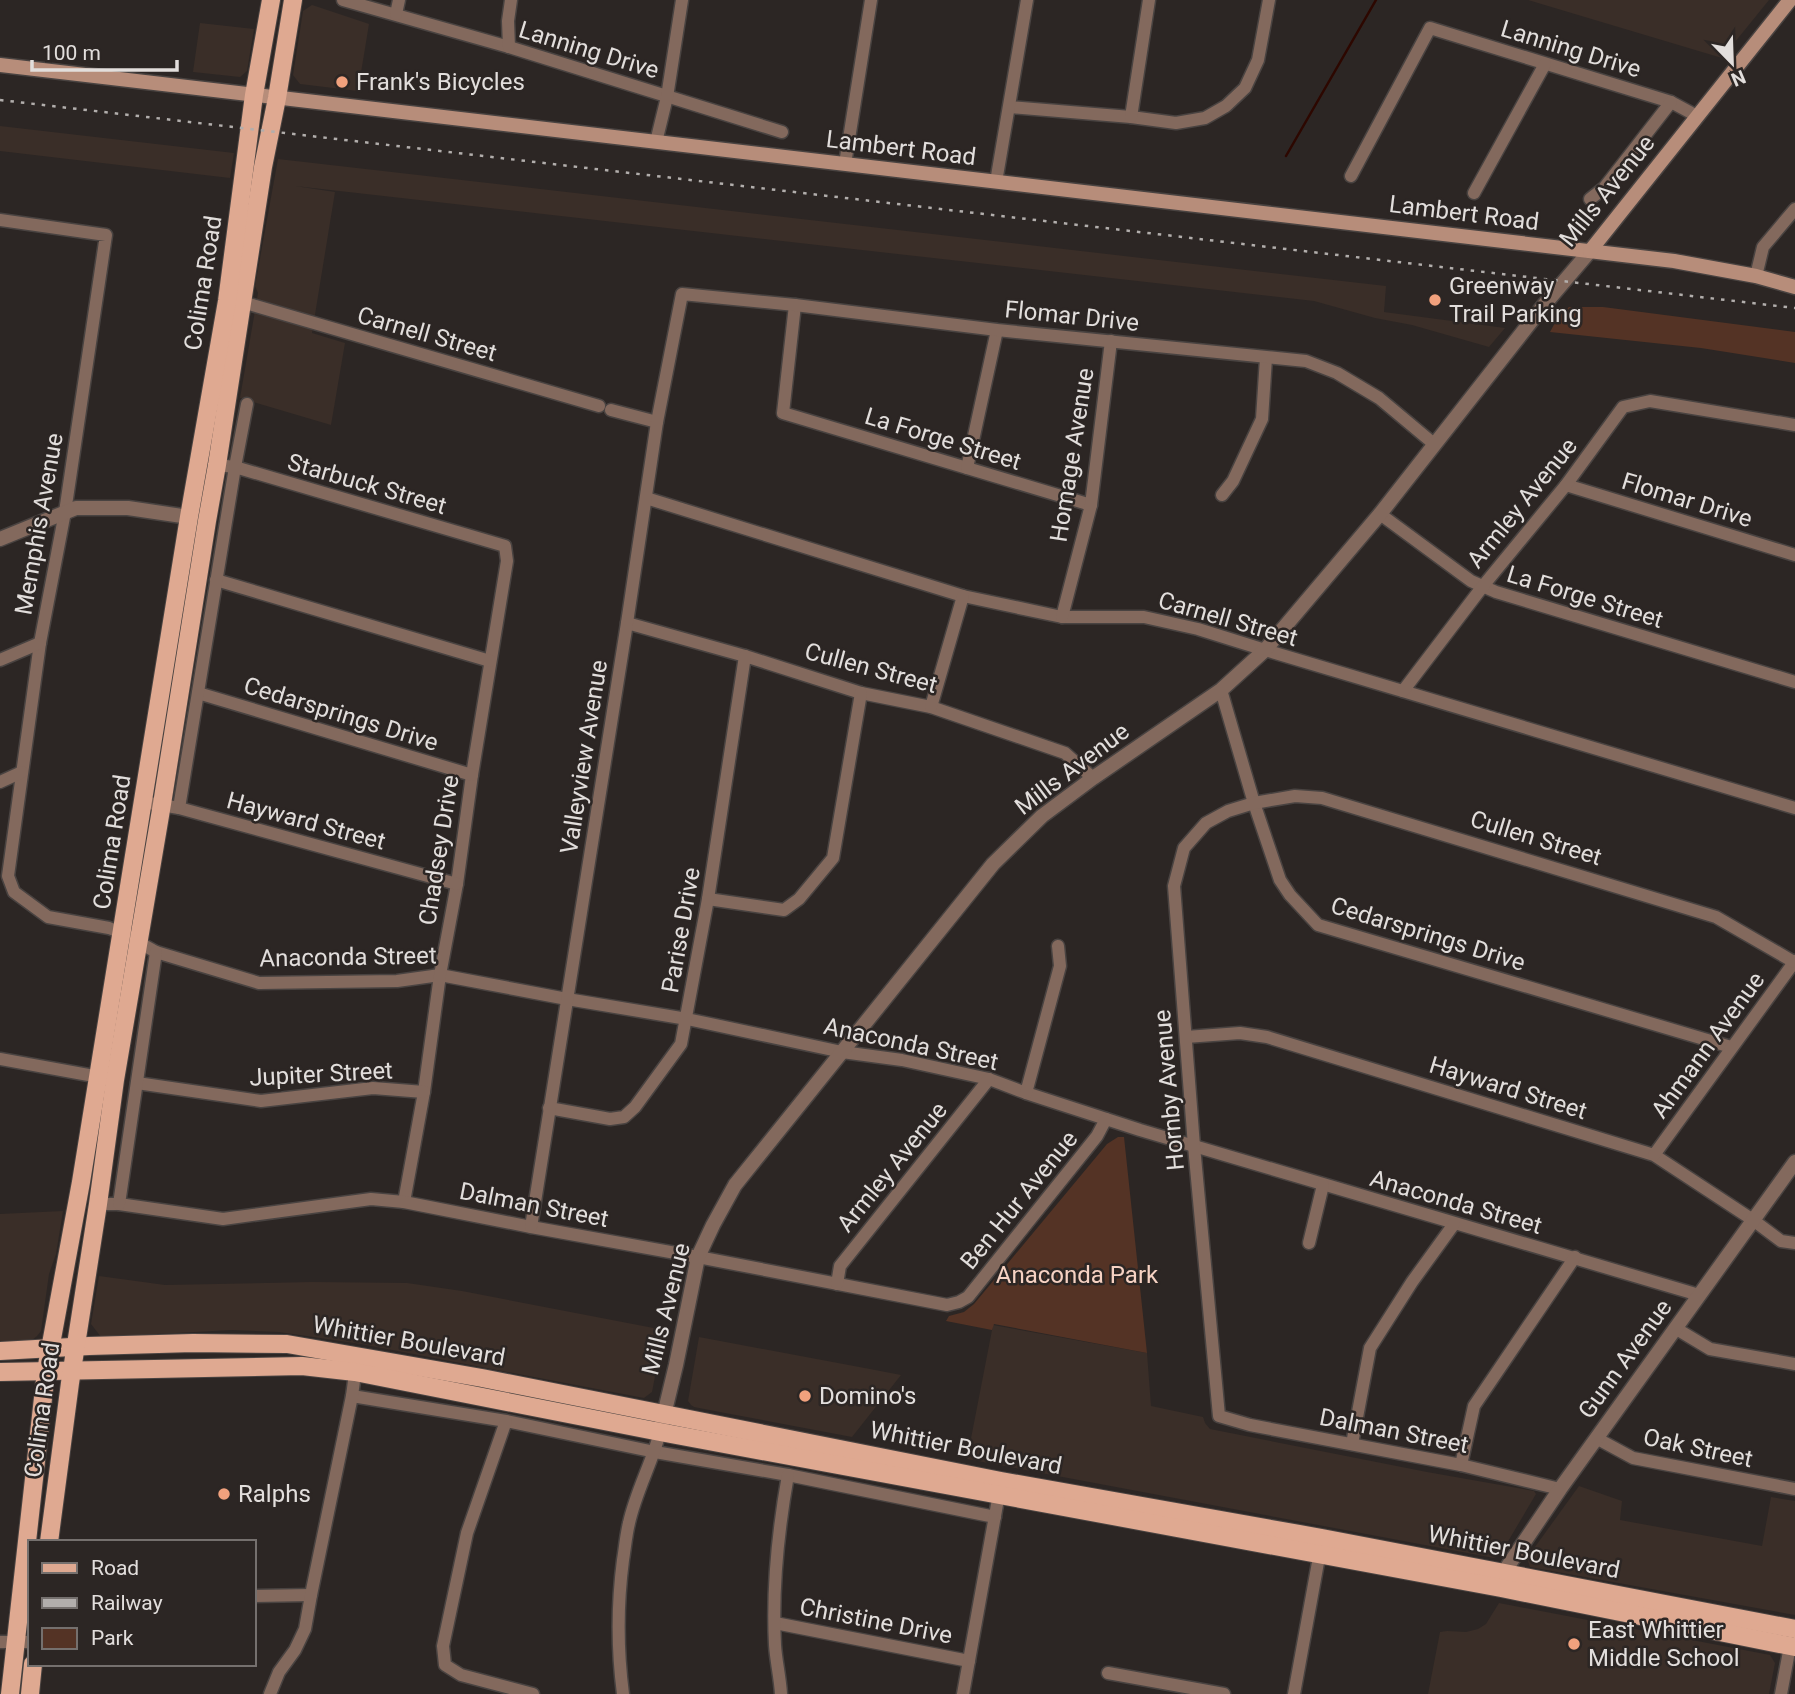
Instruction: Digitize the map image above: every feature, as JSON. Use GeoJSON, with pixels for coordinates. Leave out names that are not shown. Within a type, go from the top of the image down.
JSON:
{"type":"FeatureCollection","features":[{"type":"Feature","properties":{"kind":"main road","name":"Colima Road"},"geometry":{"type":"LineString","coordinates":[[49,1540],[98,1204],[122,933],[143,802],[198,519],[217,465],[254,95],[271,0]]}},
{"type":"Feature","properties":{"kind":"main road","name":"Colima Road"},"geometry":{"type":"LineString","coordinates":[[234,301],[277,98],[293,0]]}},
{"type":"Feature","properties":{"kind":"main road","name":"Mills Avenue"},"geometry":{"type":"LineString","coordinates":[[1590,251],[1790,0]]}},
{"type":"Feature","properties":{"kind":"main road","name":"Lambert Road"},"geometry":{"type":"LineString","coordinates":[[0,65],[1674,261],[1756,276],[1795,288]]}},
{"type":"Feature","properties":{"kind":"main road","name":"Colima Road"},"geometry":{"type":"LineString","coordinates":[[35,1540],[46,1371],[107,1079],[171,806],[198,519]]}},
{"type":"Feature","properties":{"kind":"main road","name":"Whittier Boulevard"},"geometry":{"type":"LineString","coordinates":[[0,1352],[192,1343],[287,1344],[356,1364],[1793,1638]]}},
{"type":"Feature","properties":{"kind":"main road","name":"Whittier Boulevard"},"geometry":{"type":"LineString","coordinates":[[0,1372],[356,1364]]}},
{"type":"Feature","properties":{"kind":"main road","name":"Colima Road"},"geometry":{"type":"LineString","coordinates":[[10,1694],[15,1642],[28,1576]]}},
{"type":"Feature","properties":{"kind":"main road"},"geometry":{"type":"LineString","coordinates":[[30,1694],[33,1666]]}},
{"type":"Feature","properties":{"kind":"street","name":"Lanning Drive"},"geometry":{"type":"LineString","coordinates":[[343,0],[509,47],[782,132]]}},
{"type":"Feature","properties":{"kind":"street"},"geometry":{"type":"LineString","coordinates":[[396,14],[398,0]]}},
{"type":"Feature","properties":{"kind":"street"},"geometry":{"type":"LineString","coordinates":[[509,47],[508,21],[511,0]]}},
{"type":"Feature","properties":{"kind":"street"},"geometry":{"type":"LineString","coordinates":[[656,142],[667,96],[682,0]]}},
{"type":"Feature","properties":{"kind":"street"},"geometry":{"type":"LineString","coordinates":[[845,164],[871,0]]}},
{"type":"Feature","properties":{"kind":"street"},"geometry":{"type":"LineString","coordinates":[[996,182],[1027,0]]}},
{"type":"Feature","properties":{"kind":"street"},"geometry":{"type":"LineString","coordinates":[[1130,117],[1149,0]]}},
{"type":"Feature","properties":{"kind":"street"},"geometry":{"type":"LineString","coordinates":[[1010,107],[1176,123],[1205,118],[1226,106],[1245,88],[1258,60],[1269,0]]}},
{"type":"Feature","properties":{"kind":"street","name":"Lanning Drive"},"geometry":{"type":"LineString","coordinates":[[1351,176],[1430,28],[1671,102],[1697,116]]}},
{"type":"Feature","properties":{"kind":"street"},"geometry":{"type":"LineString","coordinates":[[1474,193],[1545,64]]}},
{"type":"Feature","properties":{"kind":"street"},"geometry":{"type":"LineString","coordinates":[[1590,200],[1604,188],[1671,102]]}},
{"type":"Feature","properties":{"kind":"street"},"geometry":{"type":"LineString","coordinates":[[1756,276],[1763,247],[1795,209]]}},
{"type":"Feature","properties":{"kind":"street","name":"Memphis Avenue"},"geometry":{"type":"LineString","coordinates":[[0,220],[106,235],[65,512],[40,643],[8,876],[14,892],[48,917],[109,928],[138,943]]}},
{"type":"Feature","properties":{"kind":"street","name":"Mills Avenue"},"geometry":{"type":"LineString","coordinates":[[623,1694],[617,1616],[628,1525],[635,1500],[655,1452],[698,1257],[736,1185],[993,864],[1042,816],[1221,690],[1265,650],[1380,514],[1550,297],[1590,251]]}},
{"type":"Feature","properties":{"kind":"street","name":"Flomar Drive"},"geometry":{"type":"LineString","coordinates":[[682,294],[997,330],[1306,361],[1337,373],[1380,398],[1434,444]]}},
{"type":"Feature","properties":{"kind":"street","name":"Valleyview Avenue"},"geometry":{"type":"LineString","coordinates":[[531,1227],[657,422],[682,294]]}},
{"type":"Feature","properties":{"kind":"street","name":"Carnell Street"},"geometry":{"type":"LineString","coordinates":[[234,301],[657,422]]}},
{"type":"Feature","properties":{"kind":"street","name":"La Forge Street"},"geometry":{"type":"LineString","coordinates":[[795,305],[783,414],[1091,505]]}},
{"type":"Feature","properties":{"kind":"street"},"geometry":{"type":"LineString","coordinates":[[967,468],[997,330]]}},
{"type":"Feature","properties":{"kind":"street","name":"Homage Avenue"},"geometry":{"type":"LineString","coordinates":[[1062,617],[1091,505],[1111,341]]}},
{"type":"Feature","properties":{"kind":"street"},"geometry":{"type":"LineString","coordinates":[[1222,495],[1233,481],[1262,419],[1266,358]]}},
{"type":"Feature","properties":{"kind":"street","name":"Armley Avenue"},"geometry":{"type":"LineString","coordinates":[[1403,691],[1483,586],[1566,485],[1623,407],[1650,401],[1795,425]]}},
{"type":"Feature","properties":{"kind":"street"},"geometry":{"type":"LineString","coordinates":[[171,806],[198,693],[216,580],[217,465],[247,404]]}},
{"type":"Feature","properties":{"kind":"street","name":"Starbuck Street"},"geometry":{"type":"LineString","coordinates":[[217,465],[505,546]]}},
{"type":"Feature","properties":{"kind":"street","name":"Flomar Drive"},"geometry":{"type":"LineString","coordinates":[[1566,485],[1795,555]]}},
{"type":"Feature","properties":{"kind":"street","name":"Carnell Street"},"geometry":{"type":"LineString","coordinates":[[646,498],[963,596],[1062,617],[1144,617],[1198,629],[1795,808]]}},
{"type":"Feature","properties":{"kind":"street"},"geometry":{"type":"LineString","coordinates":[[0,539],[76,508],[128,508],[198,519]]}},
{"type":"Feature","properties":{"kind":"street","name":"La Forge Street"},"geometry":{"type":"LineString","coordinates":[[1380,514],[1471,581],[1515,599],[1795,682]]}},
{"type":"Feature","properties":{"kind":"street","name":"Chadsey Drive"},"geometry":{"type":"LineString","coordinates":[[404,1202],[424,1092],[440,975],[457,884],[507,561],[505,546]]}},
{"type":"Feature","properties":{"kind":"street"},"geometry":{"type":"LineString","coordinates":[[216,580],[490,661]]}},
{"type":"Feature","properties":{"kind":"street"},"geometry":{"type":"LineString","coordinates":[[930,706],[963,596]]}},
{"type":"Feature","properties":{"kind":"street","name":"Cullen Street"},"geometry":{"type":"LineString","coordinates":[[627,623],[745,656],[861,693],[930,706],[1065,753],[1093,778]]}},
{"type":"Feature","properties":{"kind":"street"},"geometry":{"type":"LineString","coordinates":[[0,660],[40,643]]}},
{"type":"Feature","properties":{"kind":"street","name":"Parise Drive"},"geometry":{"type":"LineString","coordinates":[[550,1108],[610,1119],[624,1117],[635,1107],[681,1044],[708,899],[745,656]]}},
{"type":"Feature","properties":{"kind":"street","name":"Cedarsprings Drive"},"geometry":{"type":"LineString","coordinates":[[1221,690],[1280,880],[1318,925],[1731,1047]]}},
{"type":"Feature","properties":{"kind":"street","name":"Cedarsprings Drive"},"geometry":{"type":"LineString","coordinates":[[198,693],[472,775]]}},
{"type":"Feature","properties":{"kind":"street"},"geometry":{"type":"LineString","coordinates":[[708,899],[784,910],[799,899],[833,858],[861,693]]}},
{"type":"Feature","properties":{"kind":"street"},"geometry":{"type":"LineString","coordinates":[[0,782],[22,772]]}},
{"type":"Feature","properties":{"kind":"street","name":"Cullen Street"},"geometry":{"type":"LineString","coordinates":[[1254,803],[1295,796],[1322,797],[1350,805],[1716,917],[1795,961]]}},
{"type":"Feature","properties":{"kind":"street","name":"Hayward Street"},"geometry":{"type":"LineString","coordinates":[[143,802],[171,806],[457,884]]}},
{"type":"Feature","properties":{"kind":"street","name":"Hornby Avenue"},"geometry":{"type":"LineString","coordinates":[[1219,1416],[1174,886],[1184,848],[1206,823],[1228,811],[1254,803]]}},
{"type":"Feature","properties":{"kind":"street","name":"Anaconda Street"},"geometry":{"type":"LineString","coordinates":[[138,943],[156,952],[259,983],[397,981],[440,975],[687,1019],[842,1052],[902,1060],[989,1079],[1194,1146],[1699,1295]]}},
{"type":"Feature","properties":{"kind":"street"},"geometry":{"type":"LineString","coordinates":[[1026,1093],[1060,967],[1058,946]]}},
{"type":"Feature","properties":{"kind":"street"},"geometry":{"type":"LineString","coordinates":[[119,1204],[156,952]]}},
{"type":"Feature","properties":{"kind":"street","name":"Ahmann Avenue"},"geometry":{"type":"LineString","coordinates":[[1654,1154],[1795,961]]}},
{"type":"Feature","properties":{"kind":"street","name":"Hayward Street"},"geometry":{"type":"LineString","coordinates":[[1186,1037],[1240,1033],[1267,1037],[1654,1154],[1781,1241],[1795,1243]]}},
{"type":"Feature","properties":{"kind":"street"},"geometry":{"type":"LineString","coordinates":[[0,1059],[107,1079]]}},
{"type":"Feature","properties":{"kind":"street","name":"Armley Avenue"},"geometry":{"type":"LineString","coordinates":[[837,1284],[840,1266],[989,1079]]}},
{"type":"Feature","properties":{"kind":"street","name":"Jupiter Street"},"geometry":{"type":"LineString","coordinates":[[138,1083],[261,1101],[373,1088],[424,1092]]}},
{"type":"Feature","properties":{"kind":"street","name":"Ben Hur Avenue"},"geometry":{"type":"LineString","coordinates":[[959,1302],[968,1297],[1089,1147],[1106,1119]]}},
{"type":"Feature","properties":{"kind":"street","name":"Gunn Avenue"},"geometry":{"type":"LineString","coordinates":[[1503,1581],[1508,1566],[1560,1489],[1795,1162]]}},
{"type":"Feature","properties":{"kind":"street"},"geometry":{"type":"LineString","coordinates":[[1309,1243],[1323,1185]]}},
{"type":"Feature","properties":{"kind":"street","name":"Dalman Street"},"geometry":{"type":"LineString","coordinates":[[98,1204],[119,1204],[223,1219],[371,1199],[404,1202],[947,1305],[959,1302]]}},
{"type":"Feature","properties":{"kind":"street"},"geometry":{"type":"LineString","coordinates":[[1352,1444],[1370,1348],[1412,1282],[1454,1224]]}},
{"type":"Feature","properties":{"kind":"street"},"geometry":{"type":"LineString","coordinates":[[1461,1465],[1474,1406],[1575,1257]]}},
{"type":"Feature","properties":{"kind":"street"},"geometry":{"type":"LineString","coordinates":[[1675,1328],[1710,1349],[1795,1364]]}},
{"type":"Feature","properties":{"kind":"street"},"geometry":{"type":"LineString","coordinates":[[270,1694],[279,1672],[295,1650],[305,1629],[352,1396],[356,1364]]}},
{"type":"Feature","properties":{"kind":"street"},"geometry":{"type":"LineString","coordinates":[[352,1396],[506,1421],[995,1517]]}},
{"type":"Feature","properties":{"kind":"street","name":"Dalman Street"},"geometry":{"type":"LineString","coordinates":[[1219,1416],[1250,1425],[1461,1465],[1560,1489]]}},
{"type":"Feature","properties":{"kind":"street"},"geometry":{"type":"LineString","coordinates":[[506,1421],[467,1533],[443,1646],[445,1665],[461,1675],[533,1694]]}},
{"type":"Feature","properties":{"kind":"street","name":"Oak Street"},"geometry":{"type":"LineString","coordinates":[[1596,1438],[1633,1458],[1795,1489]]}},
{"type":"Feature","properties":{"kind":"street"},"geometry":{"type":"LineString","coordinates":[[781,1694],[775,1647],[776,1566],[788,1475]]}},
{"type":"Feature","properties":{"kind":"street"},"geometry":{"type":"LineString","coordinates":[[963,1694],[1000,1488]]}},
{"type":"Feature","properties":{"kind":"street"},"geometry":{"type":"LineString","coordinates":[[1294,1694],[1321,1547]]}},
{"type":"Feature","properties":{"kind":"street"},"geometry":{"type":"LineString","coordinates":[[256,1596],[310,1595]]}},
{"type":"Feature","properties":{"kind":"street","name":"Christine Drive"},"geometry":{"type":"LineString","coordinates":[[775,1623],[970,1661]]}},
{"type":"Feature","properties":{"kind":"street"},"geometry":{"type":"LineString","coordinates":[[1781,1694],[1793,1638]]}},
{"type":"Feature","properties":{"kind":"street"},"geometry":{"type":"LineString","coordinates":[[1108,1673],[1224,1694]]}},
{"type":"Feature","properties":{"kind":"shaded area"},"geometry":{"type":"Polygon","coordinates":[[[1528,0],[1769,0],[1722,58],[1528,0]]]}},
{"type":"Feature","properties":{"kind":"shaded area"},"geometry":{"type":"Polygon","coordinates":[[[312,5],[369,24],[358,91],[300,84],[293,75],[303,11],[312,5]]]}},
{"type":"Feature","properties":{"kind":"shaded area"},"geometry":{"type":"Polygon","coordinates":[[[200,23],[254,29],[247,71],[240,77],[193,72],[200,23]]]}},
{"type":"Feature","properties":{"kind":"shaded area"},"geometry":{"type":"Polygon","coordinates":[[[0,126],[234,153],[230,178],[0,151],[0,126]]]}},
{"type":"Feature","properties":{"kind":"shaded area"},"geometry":{"type":"Polygon","coordinates":[[[278,159],[1386,286],[1384,312],[1505,328],[1489,347],[1314,301],[295,186],[335,192],[312,333],[345,343],[331,425],[240,398],[258,293],[255,286],[278,159]]]}},
{"type":"Feature","properties":{"kind":"shaded area"},"geometry":{"type":"Polygon","coordinates":[[[63,1211],[56,1254],[49,1274],[41,1331],[32,1340],[0,1341],[0,1214],[63,1211]]]}},
{"type":"Feature","properties":{"kind":"shaded area"},"geometry":{"type":"Polygon","coordinates":[[[99,1276],[165,1285],[407,1283],[664,1330],[652,1392],[644,1398],[361,1344],[279,1332],[232,1330],[101,1337],[91,1324],[99,1276]]]}},
{"type":"Feature","properties":{"kind":"shaded area"},"geometry":{"type":"Polygon","coordinates":[[[993,1325],[1147,1353],[1151,1406],[1203,1417],[1210,1429],[1534,1491],[1536,1494],[1500,1555],[1494,1558],[967,1459],[993,1325]]]}},
{"type":"Feature","properties":{"kind":"shaded area"},"geometry":{"type":"Polygon","coordinates":[[[699,1337],[901,1375],[852,1437],[694,1407],[688,1401],[699,1337]]]}},
{"type":"Feature","properties":{"kind":"shaded area"},"geometry":{"type":"Polygon","coordinates":[[[1579,1486],[1622,1501],[1620,1520],[1762,1546],[1771,1497],[1795,1501],[1795,1615],[1530,1567],[1527,1558],[1579,1486]]]}},
{"type":"Feature","properties":{"kind":"shaded area","name":"East Whittier Middle School"},"geometry":{"type":"Polygon","coordinates":[[[1499,1603],[1770,1655],[1775,1663],[1769,1694],[1428,1694],[1440,1632],[1478,1629],[1486,1624],[1499,1603]]]}},
{"type":"Feature","properties":{"kind":"green space"},"geometry":{"type":"Polygon","coordinates":[[[1569,307],[1603,307],[1795,332],[1795,363],[1701,348],[1550,332],[1558,317],[1569,307]]]}},
{"type":"Feature","properties":{"kind":"green space","name":"Anaconda Park"},"geometry":{"type":"Polygon","coordinates":[[[1118,1137],[1124,1137],[1147,1353],[994,1324],[992,1330],[946,1321],[949,1316],[964,1312],[974,1304],[1107,1144],[1118,1137]]]}},
{"type":"Feature","properties":{"kind":"waterway"},"geometry":{"type":"LineString","coordinates":[[1286,156],[1376,0]]}},
{"type":"Feature","properties":{"kind":"railway"},"geometry":{"type":"LineString","coordinates":[[0,100],[1795,308]]}},
{"type":"Feature","properties":{"kind":"place","name":"Frank's Bicycles"},"geometry":{"type":"Point","coordinates":[342,82]}},
{"type":"Feature","properties":{"kind":"place","name":"Greenway Trail Parking"},"geometry":{"type":"Point","coordinates":[1435,300]}},
{"type":"Feature","properties":{"kind":"place","name":"Domino's"},"geometry":{"type":"Point","coordinates":[805,1396]}},
{"type":"Feature","properties":{"kind":"place","name":"Ralphs"},"geometry":{"type":"Point","coordinates":[224,1494]}},
{"type":"Feature","properties":{"kind":"place","name":"East Whittier Middle School"},"geometry":{"type":"Point","coordinates":[1574,1644]}}]}
